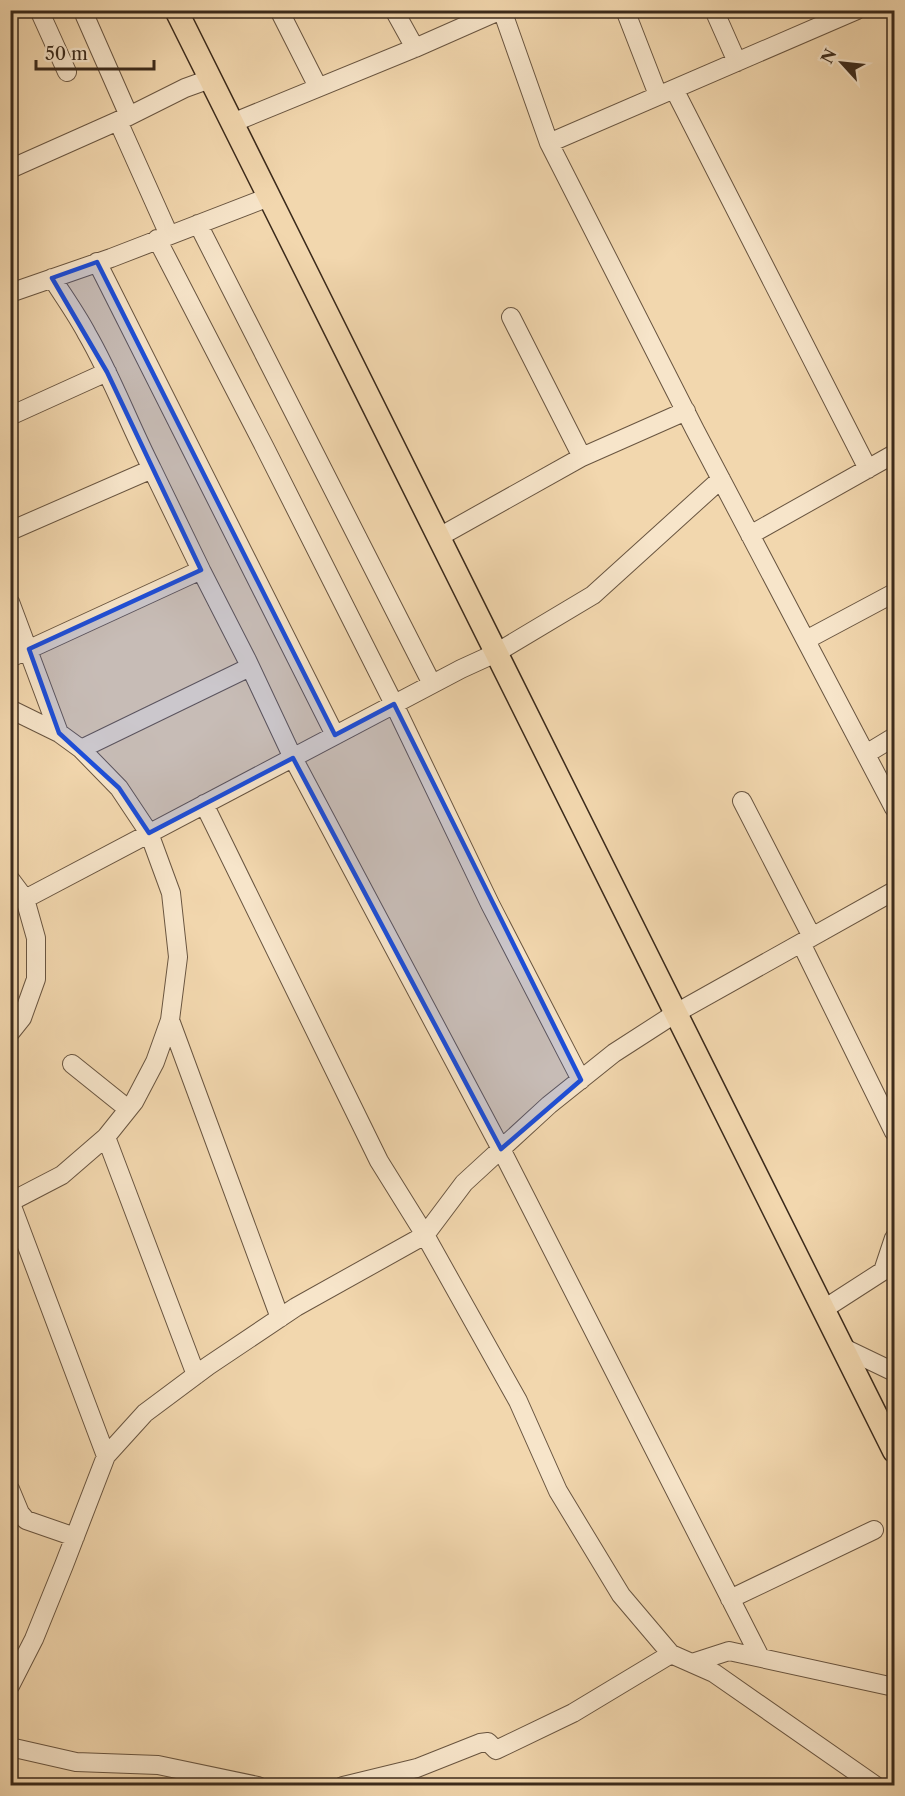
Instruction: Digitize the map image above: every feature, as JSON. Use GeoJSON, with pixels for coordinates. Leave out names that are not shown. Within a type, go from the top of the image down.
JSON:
{"type":"FeatureCollection","features":[{"type":"Feature","properties":{"kind":"main road"},"geometry":{"type":"LineString","coordinates":[[176,10],[894,1451]]}},
{"type":"Feature","properties":{"kind":"street"},"geometry":{"type":"LineString","coordinates":[[39,10],[67,72]]}},
{"type":"Feature","properties":{"kind":"street"},"geometry":{"type":"LineString","coordinates":[[279,10],[318,87]]}},
{"type":"Feature","properties":{"kind":"street"},"geometry":{"type":"LineString","coordinates":[[394,10],[415,48]]}},
{"type":"Feature","properties":{"kind":"street"},"geometry":{"type":"LineString","coordinates":[[232,123],[501,10],[549,143],[750,535],[894,808]]}},
{"type":"Feature","properties":{"kind":"street"},"geometry":{"type":"LineString","coordinates":[[624,10],[868,470]]}},
{"type":"Feature","properties":{"kind":"street"},"geometry":{"type":"LineString","coordinates":[[714,10],[736,62]]}},
{"type":"Feature","properties":{"kind":"street"},"geometry":{"type":"LineString","coordinates":[[549,143],[857,10]]}},
{"type":"Feature","properties":{"kind":"street"},"geometry":{"type":"LineString","coordinates":[[85,16],[123,118],[163,237],[264,446],[394,704],[490,904],[580,1080]]}},
{"type":"Feature","properties":{"kind":"street"},"geometry":{"type":"LineString","coordinates":[[10,169],[185,88],[210,79]]}},
{"type":"Feature","properties":{"kind":"street"},"geometry":{"type":"LineString","coordinates":[[10,293],[269,197]]}},
{"type":"Feature","properties":{"kind":"street"},"geometry":{"type":"LineString","coordinates":[[198,224],[432,684]]}},
{"type":"Feature","properties":{"kind":"street"},"geometry":{"type":"LineString","coordinates":[[97,262],[335,735]]}},
{"type":"Feature","properties":{"kind":"street"},"geometry":{"type":"LineString","coordinates":[[52,278],[87,332],[134,434],[293,758],[501,1149],[760,1657]]}},
{"type":"Feature","properties":{"kind":"street"},"geometry":{"type":"LineString","coordinates":[[511,317],[582,457]]}},
{"type":"Feature","properties":{"kind":"street"},"geometry":{"type":"LineString","coordinates":[[10,416],[107,372]]}},
{"type":"Feature","properties":{"kind":"street"},"geometry":{"type":"LineString","coordinates":[[439,537],[582,457],[686,411]]}},
{"type":"Feature","properties":{"kind":"street"},"geometry":{"type":"LineString","coordinates":[[750,535],[894,454]]}},
{"type":"Feature","properties":{"kind":"street"},"geometry":{"type":"LineString","coordinates":[[10,531],[152,469]]}},
{"type":"Feature","properties":{"kind":"street"},"geometry":{"type":"LineString","coordinates":[[25,899],[496,652],[593,595],[721,479]]}},
{"type":"Feature","properties":{"kind":"street"},"geometry":{"type":"LineString","coordinates":[[10,658],[201,570]]}},
{"type":"Feature","properties":{"kind":"street"},"geometry":{"type":"LineString","coordinates":[[806,639],[894,593]]}},
{"type":"Feature","properties":{"kind":"street"},"geometry":{"type":"LineString","coordinates":[[10,602],[59,733]]}},
{"type":"Feature","properties":{"kind":"street"},"geometry":{"type":"LineString","coordinates":[[81,749],[250,667]]}},
{"type":"Feature","properties":{"kind":"street"},"geometry":{"type":"LineString","coordinates":[[10,709],[59,733],[81,749],[119,788],[149,833],[171,893],[178,957],[170,1020],[155,1062],[128,1109],[106,1137],[62,1175],[11,1202],[106,1456]]}},
{"type":"Feature","properties":{"kind":"street"},"geometry":{"type":"LineString","coordinates":[[866,754],[894,737]]}},
{"type":"Feature","properties":{"kind":"street"},"geometry":{"type":"LineString","coordinates":[[742,801],[894,1132]]}},
{"type":"Feature","properties":{"kind":"street"},"geometry":{"type":"LineString","coordinates":[[204,804],[379,1161],[425,1235],[518,1401],[558,1491],[621,1595],[671,1654],[714,1673],[876,1785]]}},
{"type":"Feature","properties":{"kind":"street"},"geometry":{"type":"LineString","coordinates":[[10,879],[25,899],[36,938],[36,979],[22,1018],[10,1033]]}},
{"type":"Feature","properties":{"kind":"street"},"geometry":{"type":"LineString","coordinates":[[10,1686],[34,1639],[106,1456],[145,1413],[280,1318],[425,1235],[464,1182],[549,1105],[614,1053],[676,1013],[894,891]]}},
{"type":"Feature","properties":{"kind":"street"},"geometry":{"type":"LineString","coordinates":[[170,1020],[280,1318]]}},
{"type":"Feature","properties":{"kind":"street"},"geometry":{"type":"LineString","coordinates":[[72,1064],[128,1109]]}},
{"type":"Feature","properties":{"kind":"street"},"geometry":{"type":"LineString","coordinates":[[106,1137],[196,1375]]}},
{"type":"Feature","properties":{"kind":"street"},"geometry":{"type":"LineString","coordinates":[[824,1309],[883,1271],[894,1238]]}},
{"type":"Feature","properties":{"kind":"street"},"geometry":{"type":"LineString","coordinates":[[842,1347],[894,1372]]}},
{"type":"Feature","properties":{"kind":"street"},"geometry":{"type":"LineString","coordinates":[[10,1490],[20,1513],[26,1520],[75,1537]]}},
{"type":"Feature","properties":{"kind":"street"},"geometry":{"type":"LineString","coordinates":[[730,1599],[874,1530]]}},
{"type":"Feature","properties":{"kind":"street"},"geometry":{"type":"LineString","coordinates":[[692,1663],[729,1651],[894,1688]]}},
{"type":"Feature","properties":{"kind":"street"},"geometry":{"type":"LineString","coordinates":[[343,1785],[417,1768],[480,1743],[488,1742],[496,1750],[573,1713],[671,1654]]}},
{"type":"Feature","properties":{"kind":"street"},"geometry":{"type":"LineString","coordinates":[[10,1748],[76,1762],[158,1765],[258,1785]]}},
{"type":"Feature","properties":{"kind":"highlighted area"},"geometry":{"type":"Polygon","coordinates":[[[97,262],[335,735],[394,704],[581,1080],[501,1149],[293,758],[149,833],[119,788],[59,733],[29,649],[201,570],[107,372],[52,278],[97,262]]]}}]}
